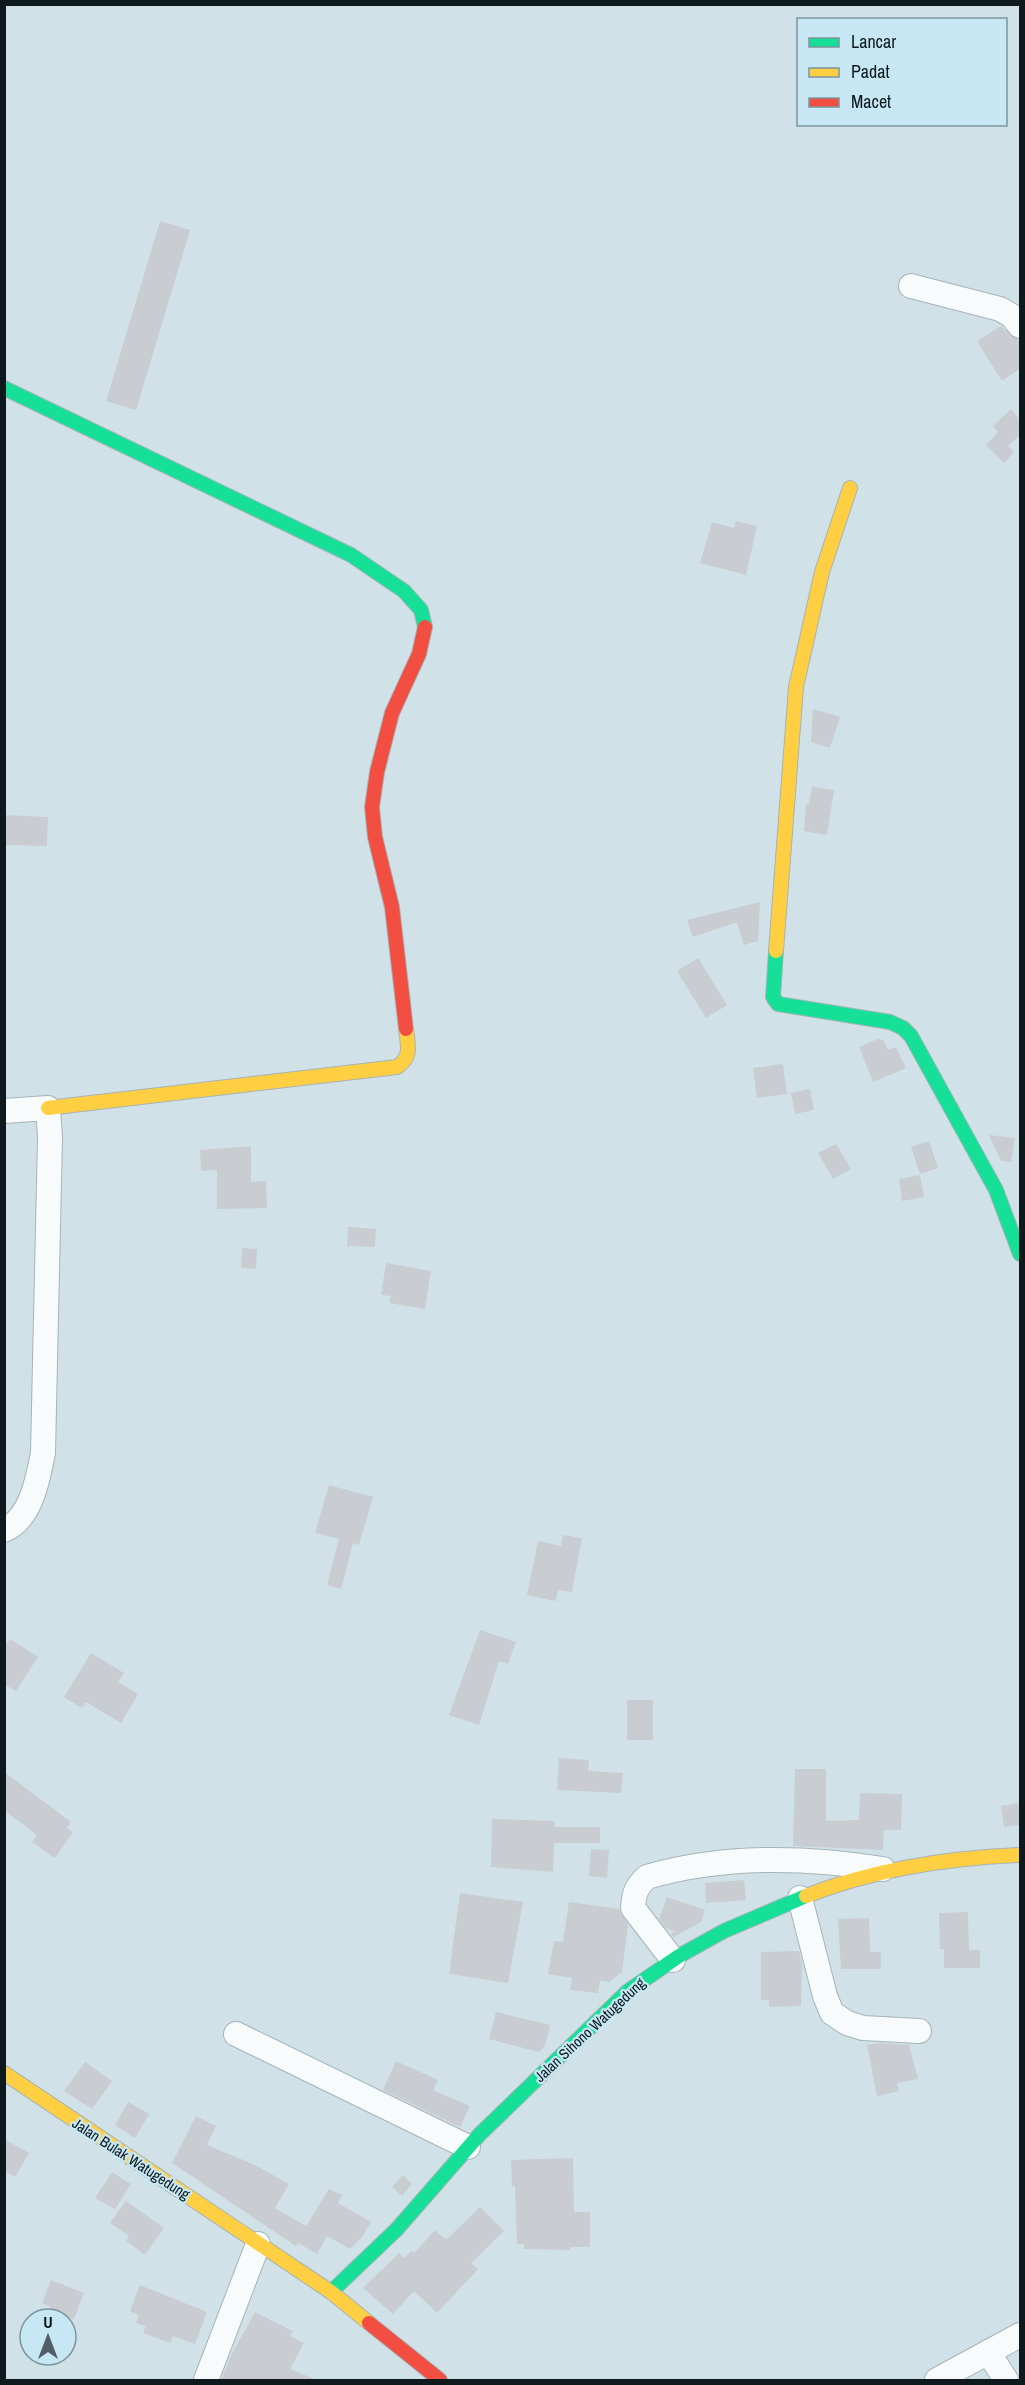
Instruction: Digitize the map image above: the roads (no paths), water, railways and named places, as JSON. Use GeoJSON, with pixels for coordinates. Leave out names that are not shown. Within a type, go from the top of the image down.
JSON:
{"type":"FeatureCollection","features":[{"type":"Feature","properties":{"kind":"street"},"geometry":{"type":"LineString","coordinates":[[910,286],[1000,309],[1012,316],[1020,327]]}},
{"type":"Feature","properties":{"kind":"street"},"geometry":{"type":"LineString","coordinates":[[4,388],[351,555],[387,578],[417,604],[425,620],[423,641],[393,711],[380,758],[371,808],[376,845],[388,886],[409,1054],[406,1061],[398,1067],[313,1079],[4,1111]]}},
{"type":"Feature","properties":{"kind":"street"},"geometry":{"type":"LineString","coordinates":[[850,488],[822,572],[796,687],[773,997],[778,1004],[890,1022],[903,1028],[912,1036],[996,1190],[1020,1254]]}},
{"type":"Feature","properties":{"kind":"street"},"geometry":{"type":"LineString","coordinates":[[4,1530],[16,1523],[28,1503],[37,1481],[44,1445],[50,1137],[48,1108]]}},
{"type":"Feature","properties":{"kind":"street"},"geometry":{"type":"LineString","coordinates":[[996,1190],[1020,1199]]}},
{"type":"Feature","properties":{"kind":"street","name":"Jalan Sihono Watugedung"},"geometry":{"type":"LineString","coordinates":[[331,2292],[405,2221],[468,2147],[636,1984],[673,1960],[739,1922],[801,1898],[891,1871],[954,1858],[1020,1856]]}},
{"type":"Feature","properties":{"kind":"street"},"geometry":{"type":"LineString","coordinates":[[673,1960],[633,1908],[634,1894],[638,1885],[647,1877],[722,1864],[792,1860],[837,1862],[891,1871]]}},
{"type":"Feature","properties":{"kind":"street"},"geometry":{"type":"LineString","coordinates":[[801,1898],[825,1996],[832,2013],[863,2028],[919,2031]]}},
{"type":"Feature","properties":{"kind":"street"},"geometry":{"type":"LineString","coordinates":[[236,2034],[468,2147]]}},
{"type":"Feature","properties":{"kind":"street","name":"Jalan Bulak Watugedung"},"geometry":{"type":"LineString","coordinates":[[4,2073],[331,2292],[440,2380]]}},
{"type":"Feature","properties":{"kind":"street"},"geometry":{"type":"LineString","coordinates":[[206,2380],[258,2244]]}},
{"type":"Feature","properties":{"kind":"street"},"geometry":{"type":"LineString","coordinates":[[938,2380],[1020,2335]]}},
{"type":"Feature","properties":{"kind":"street"},"geometry":{"type":"LineString","coordinates":[[988,2352],[1006,2380]]}}]}
